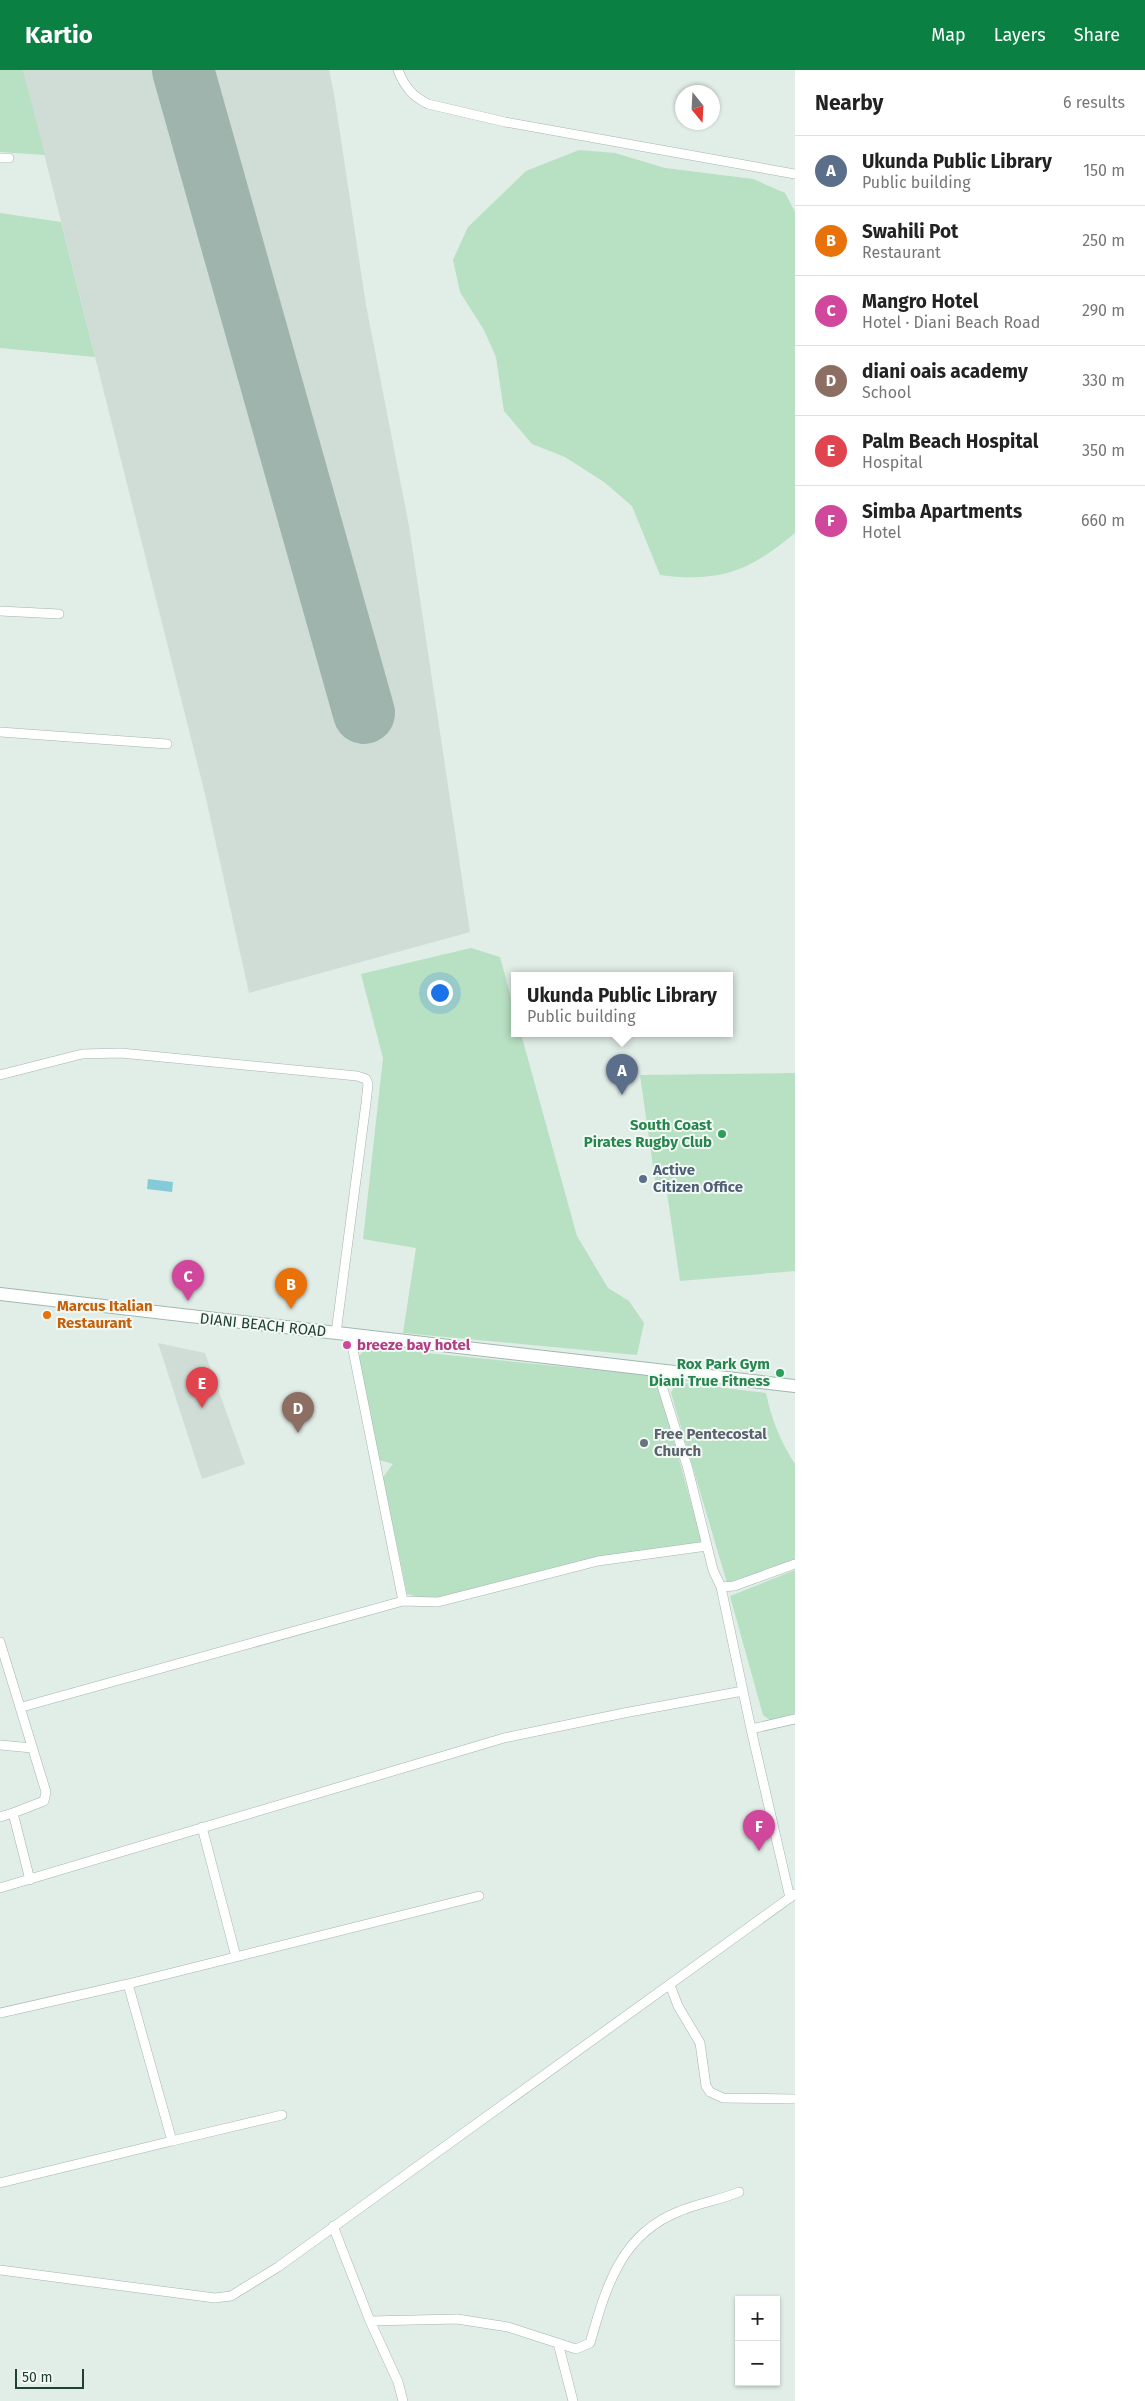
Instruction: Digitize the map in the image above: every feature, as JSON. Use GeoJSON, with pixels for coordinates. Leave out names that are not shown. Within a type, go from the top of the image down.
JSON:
{"type":"FeatureCollection","features":[{"type":"Feature","properties":{"kind":"main road","name":"DIANI BEACH ROAD"},"geometry":{"type":"LineString","coordinates":[[0,1294],[795,1386]]}},
{"type":"Feature","properties":{"kind":"street"},"geometry":{"type":"LineString","coordinates":[[398,70],[408,90],[416,98],[428,104],[506,122],[795,174]]}},
{"type":"Feature","properties":{"kind":"street"},"geometry":{"type":"LineString","coordinates":[[0,611],[59,614]]}},
{"type":"Feature","properties":{"kind":"street"},"geometry":{"type":"LineString","coordinates":[[0,732],[167,744]]}},
{"type":"Feature","properties":{"kind":"street"},"geometry":{"type":"LineString","coordinates":[[0,1075],[82,1054],[121,1053],[357,1076],[366,1079],[368,1084],[366,1103],[336,1333]]}},
{"type":"Feature","properties":{"kind":"street"},"geometry":{"type":"LineString","coordinates":[[350,1335],[403,1601]]}},
{"type":"Feature","properties":{"kind":"street"},"geometry":{"type":"LineString","coordinates":[[1,2272],[205,2296],[231,2296],[278,2267],[793,1896],[751,1729],[720,1588],[713,1570],[688,1469],[657,1370]]}},
{"type":"Feature","properties":{"kind":"street"},"geometry":{"type":"LineString","coordinates":[[22,1707],[403,1601],[438,1602],[598,1561],[707,1546]]}},
{"type":"Feature","properties":{"kind":"street"},"geometry":{"type":"LineString","coordinates":[[720,1588],[734,1586],[795,1564]]}},
{"type":"Feature","properties":{"kind":"street"},"geometry":{"type":"LineString","coordinates":[[0,1642],[22,1707],[32,1748],[46,1792],[46,1798],[0,1817]]}},
{"type":"Feature","properties":{"kind":"street"},"geometry":{"type":"LineString","coordinates":[[0,1888],[504,1738],[743,1691]]}},
{"type":"Feature","properties":{"kind":"street"},"geometry":{"type":"LineString","coordinates":[[751,1729],[795,1719]]}},
{"type":"Feature","properties":{"kind":"street"},"geometry":{"type":"LineString","coordinates":[[0,1745],[32,1748]]}},
{"type":"Feature","properties":{"kind":"street"},"geometry":{"type":"LineString","coordinates":[[13,1813],[30,1880]]}},
{"type":"Feature","properties":{"kind":"street"},"geometry":{"type":"LineString","coordinates":[[202,1827],[236,1957]]}},
{"type":"Feature","properties":{"kind":"street"},"geometry":{"type":"LineString","coordinates":[[0,2013],[128,1984],[479,1896]]}},
{"type":"Feature","properties":{"kind":"street"},"geometry":{"type":"LineString","coordinates":[[128,1984],[172,2141]]}},
{"type":"Feature","properties":{"kind":"street"},"geometry":{"type":"LineString","coordinates":[[670,1985],[678,2006],[700,2043],[706,2086],[710,2092],[723,2098],[795,2099]]}},
{"type":"Feature","properties":{"kind":"street"},"geometry":{"type":"LineString","coordinates":[[0,2183],[282,2115]]}},
{"type":"Feature","properties":{"kind":"street"},"geometry":{"type":"LineString","coordinates":[[370,2321],[457,2319],[508,2327],[576,2349],[590,2342],[606,2288],[620,2259],[658,2223],[680,2211],[722,2200],[739,2192]]}},
{"type":"Feature","properties":{"kind":"street"},"geometry":{"type":"LineString","coordinates":[[333,2226],[370,2321],[398,2382],[403,2401]]}},
{"type":"Feature","properties":{"kind":"street"},"geometry":{"type":"LineString","coordinates":[[558,2343],[573,2401]]}},
{"type":"Feature","properties":{"kind":"shaded area"},"geometry":{"type":"Polygon","coordinates":[[[23,70],[329,70],[366,305],[409,526],[470,932],[249,993],[205,794],[23,70]]]}},
{"type":"Feature","properties":{"kind":"shaded area"},"geometry":{"type":"Polygon","coordinates":[[[158,1343],[205,1353],[245,1464],[202,1479],[158,1343]]]}},
{"type":"Feature","properties":{"kind":"green space"},"geometry":{"type":"Polygon","coordinates":[[[0,70],[23,70],[45,155],[0,152],[0,70]]]}},
{"type":"Feature","properties":{"kind":"green space"},"geometry":{"type":"Polygon","coordinates":[[[579,150],[615,153],[665,168],[753,179],[785,193],[795,212],[795,533],[763,557],[733,571],[700,577],[660,575],[632,506],[604,482],[565,457],[532,444],[504,411],[496,357],[484,330],[460,292],[453,260],[468,227],[526,171],[579,150]]]}},
{"type":"Feature","properties":{"kind":"green space"},"geometry":{"type":"Polygon","coordinates":[[[0,213],[61,222],[95,357],[0,348],[0,213]]]}},
{"type":"Feature","properties":{"kind":"green space"},"geometry":{"type":"Polygon","coordinates":[[[471,948],[500,957],[511,998],[511,1037],[522,1037],[577,1236],[608,1288],[629,1301],[644,1323],[637,1355],[403,1333],[416,1248],[363,1239],[383,1058],[361,974],[471,948]]]}},
{"type":"Feature","properties":{"kind":"green space","name":"South Coast Pirates Rugby Club"},"geometry":{"type":"Polygon","coordinates":[[[795,1073],[795,1271],[680,1281],[667,1193],[657,1194],[640,1075],[795,1073]]]}},
{"type":"Feature","properties":{"kind":"green space"},"geometry":{"type":"Polygon","coordinates":[[[367,1347],[656,1376],[702,1543],[435,1601],[407,1594],[383,1477],[393,1464],[379,1460],[358,1357],[367,1347]]]}},
{"type":"Feature","properties":{"kind":"green space"},"geometry":{"type":"Polygon","coordinates":[[[676,1382],[766,1393],[777,1430],[795,1464],[795,1559],[727,1583],[671,1393],[676,1382]]]}},
{"type":"Feature","properties":{"kind":"green space"},"geometry":{"type":"Polygon","coordinates":[[[795,1570],[795,1714],[770,1720],[763,1715],[730,1596],[795,1570]]]}},
{"type":"Feature","properties":{"kind":"water"},"geometry":{"type":"Polygon","coordinates":[[[148,1179],[173,1182],[172,1192],[147,1189],[148,1179]]]}},
{"type":"Feature","properties":{"kind":"runway"},"geometry":{"type":"LineString","coordinates":[[183,70],[364,713]]}},
{"type":"Feature","properties":{"kind":"place","name":"Ukunda Public Library"},"geometry":{"type":"Point","coordinates":[622,1095]}},
{"type":"Feature","properties":{"kind":"place","name":"South Coast Pirates Rugby Club"},"geometry":{"type":"Point","coordinates":[722,1134]}},
{"type":"Feature","properties":{"kind":"place","name":"Active Citizen Office"},"geometry":{"type":"Point","coordinates":[643,1179]}},
{"type":"Feature","properties":{"kind":"place","name":"Mangro Hotel"},"geometry":{"type":"Point","coordinates":[188,1301]}},
{"type":"Feature","properties":{"kind":"place","name":"Swahili Pot"},"geometry":{"type":"Point","coordinates":[291,1309]}},
{"type":"Feature","properties":{"kind":"place","name":"Marcus Italian Restaurant"},"geometry":{"type":"Point","coordinates":[47,1315]}},
{"type":"Feature","properties":{"kind":"place","name":"breeze bay hotel"},"geometry":{"type":"Point","coordinates":[347,1345]}},
{"type":"Feature","properties":{"kind":"place","name":"Rox Park Gym Diani True Fitness"},"geometry":{"type":"Point","coordinates":[780,1373]}},
{"type":"Feature","properties":{"kind":"place","name":"Palm Beach Hospital"},"geometry":{"type":"Point","coordinates":[202,1408]}},
{"type":"Feature","properties":{"kind":"place","name":"diani oais academy"},"geometry":{"type":"Point","coordinates":[298,1433]}},
{"type":"Feature","properties":{"kind":"place","name":"Free Pentecostal Church"},"geometry":{"type":"Point","coordinates":[644,1443]}},
{"type":"Feature","properties":{"kind":"place","name":"Simba Apartments"},"geometry":{"type":"Point","coordinates":[759,1851]}}]}
